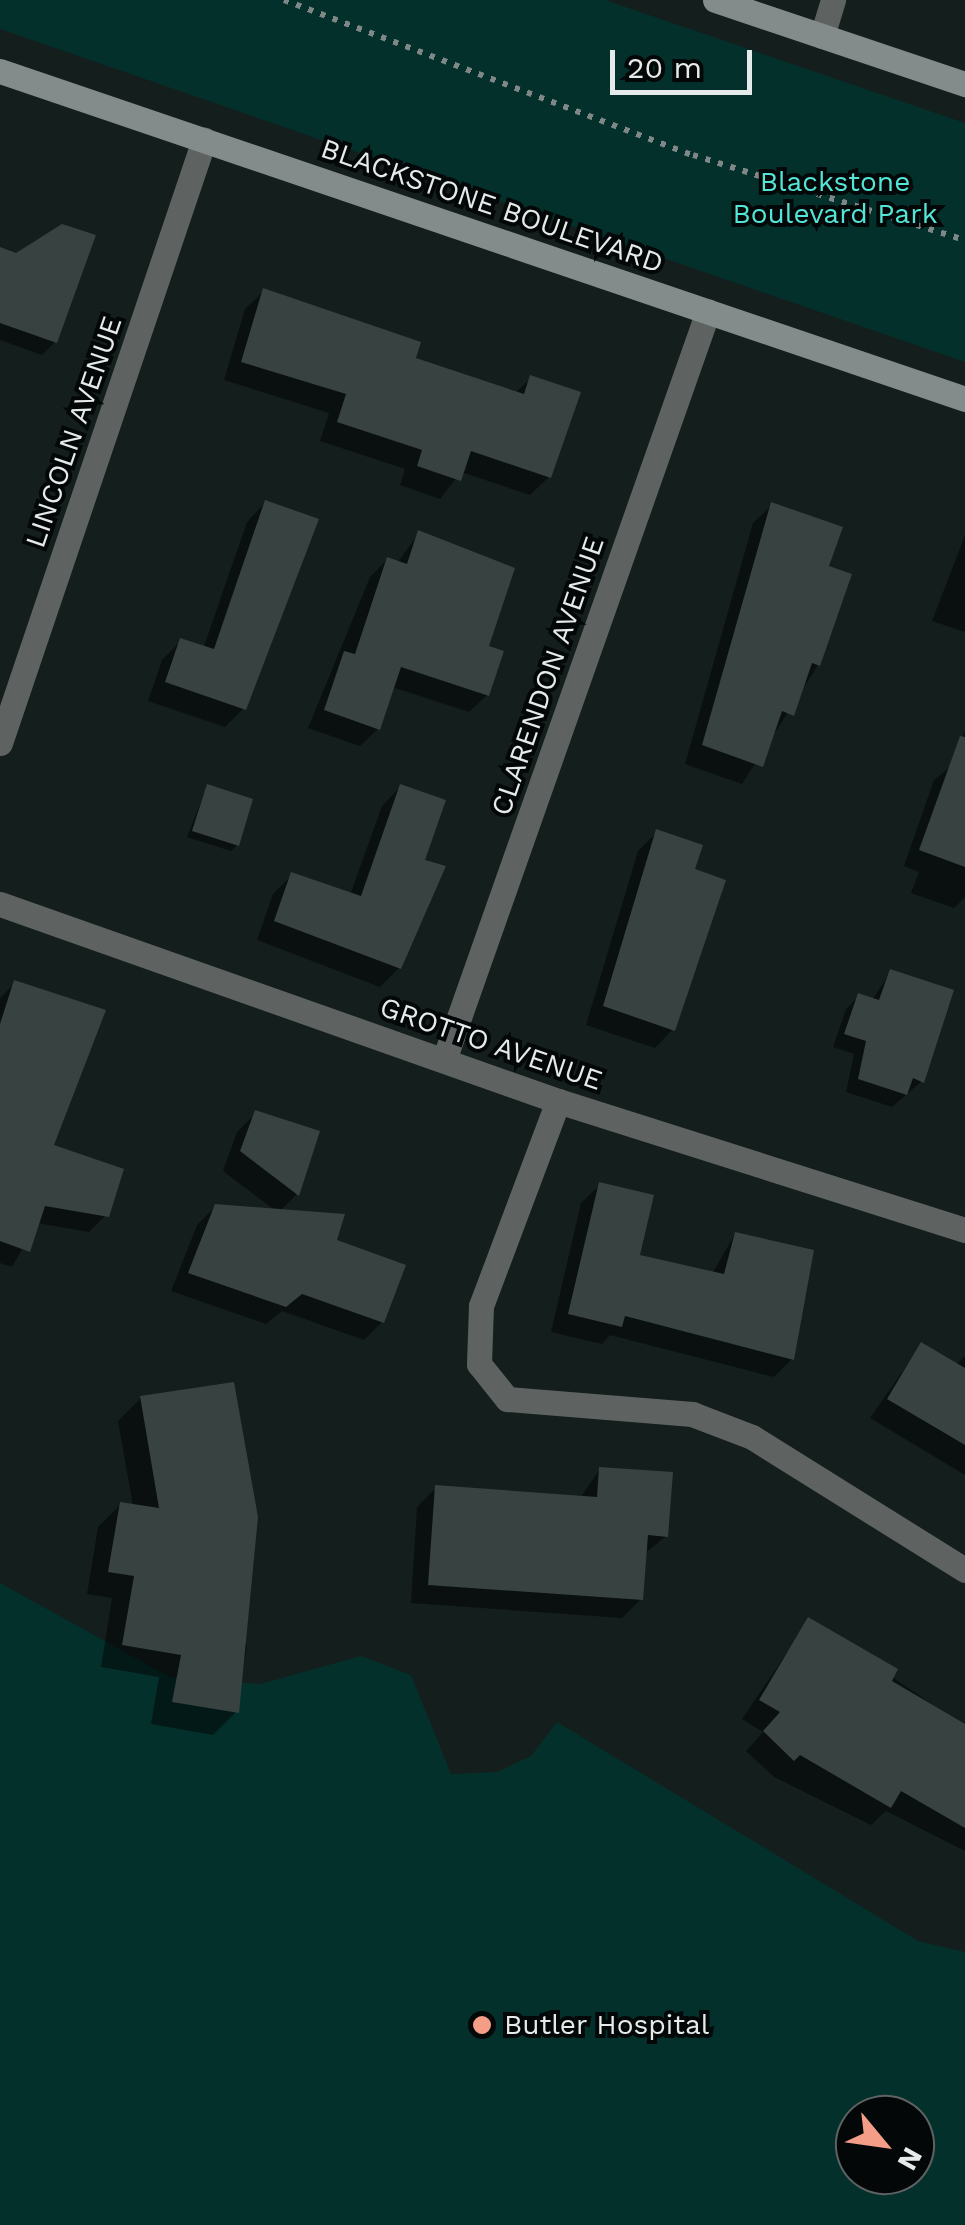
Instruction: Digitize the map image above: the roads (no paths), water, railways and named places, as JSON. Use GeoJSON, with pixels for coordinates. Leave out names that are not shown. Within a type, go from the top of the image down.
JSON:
{"type":"FeatureCollection","features":[{"type":"Feature","properties":{"kind":"main road"},"geometry":{"type":"LineString","coordinates":[[715,0],[965,84]]}},
{"type":"Feature","properties":{"kind":"main road","name":"BLACKSTONE BOULEVARD"},"geometry":{"type":"LineString","coordinates":[[0,71],[965,399]]}},
{"type":"Feature","properties":{"kind":"street"},"geometry":{"type":"LineString","coordinates":[[822,36],[834,0]]}},
{"type":"Feature","properties":{"kind":"street","name":"LINCOLN AVENUE"},"geometry":{"type":"LineString","coordinates":[[0,743],[204,140]]}},
{"type":"Feature","properties":{"kind":"street","name":"CLARENDON AVENUE"},"geometry":{"type":"LineString","coordinates":[[444,1060],[708,311]]}},
{"type":"Feature","properties":{"kind":"street","name":"GROTTO AVENUE"},"geometry":{"type":"LineString","coordinates":[[0,904],[558,1101],[965,1230]]}},
{"type":"Feature","properties":{"kind":"street"},"geometry":{"type":"LineString","coordinates":[[558,1101],[481,1306],[479,1364],[507,1399],[692,1414],[752,1437],[965,1570]]}},
{"type":"Feature","properties":{"kind":"place","name":"Butler Hospital"},"geometry":{"type":"Point","coordinates":[482,2025]}},
{"type":"Feature","properties":{"kind":"park label","name":"Blackstone Boulevard Park"},"geometry":{"type":"Point","coordinates":[835,198]}}]}
